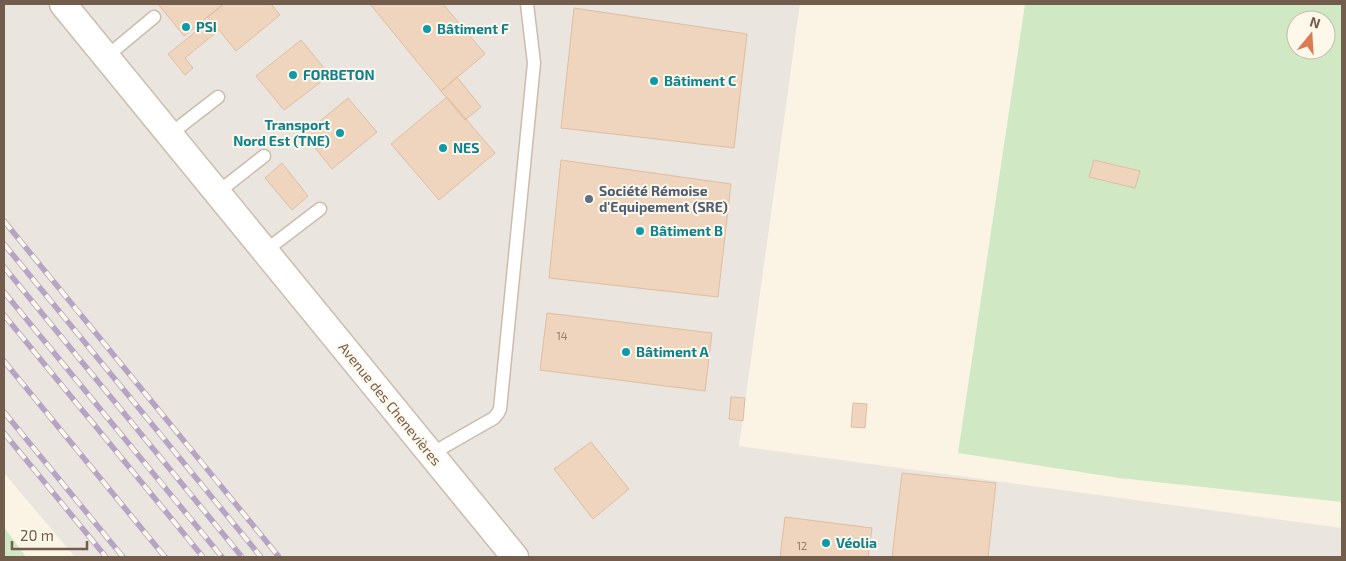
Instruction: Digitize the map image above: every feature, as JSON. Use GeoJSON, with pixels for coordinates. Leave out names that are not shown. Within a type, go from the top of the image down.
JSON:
{"type":"FeatureCollection","features":[{"type":"Feature","properties":{"kind":"street","name":"Avenue des Chenevières"},"geometry":{"type":"LineString","coordinates":[[62,4],[515,557]]}},
{"type":"Feature","properties":{"kind":"lane"},"geometry":{"type":"LineString","coordinates":[[431,454],[494,418],[500,409],[534,63],[527,4]]}},
{"type":"Feature","properties":{"kind":"lane"},"geometry":{"type":"LineString","coordinates":[[106,57],[154,17]]}},
{"type":"Feature","properties":{"kind":"lane"},"geometry":{"type":"LineString","coordinates":[[170,135],[218,97]]}},
{"type":"Feature","properties":{"kind":"lane"},"geometry":{"type":"LineString","coordinates":[[217,193],[264,156]]}},
{"type":"Feature","properties":{"kind":"lane"},"geometry":{"type":"LineString","coordinates":[[265,252],[320,209]]}},
{"type":"Feature","properties":{"kind":"shaded area"},"geometry":{"type":"Polygon","coordinates":[[[4,4],[800,4],[739,446],[1342,528],[1342,557],[75,557],[4,473],[4,4]]]}},
{"type":"Feature","properties":{"kind":"green space"},"geometry":{"type":"Polygon","coordinates":[[[1025,4],[1342,4],[1342,502],[1119,478],[958,453],[1025,4]]]}},
{"type":"Feature","properties":{"kind":"green space"},"geometry":{"type":"Polygon","coordinates":[[[4,527],[26,557],[4,557],[4,527]]]}},
{"type":"Feature","properties":{"kind":"building","name":"PSI"},"geometry":{"type":"Polygon","coordinates":[[[158,4],[224,4],[184,36],[158,4]]]}},
{"type":"Feature","properties":{"kind":"building"},"geometry":{"type":"Polygon","coordinates":[[[224,4],[271,4],[280,15],[236,51],[219,30],[185,58],[193,68],[185,75],[168,54],[210,20],[207,17],[224,4]]]}},
{"type":"Feature","properties":{"kind":"building","name":"Bâtiment F"},"geometry":{"type":"Polygon","coordinates":[[[370,4],[443,4],[485,54],[441,91],[370,4]]]}},
{"type":"Feature","properties":{"kind":"building","name":"Bâtiment C"},"geometry":{"type":"Polygon","coordinates":[[[574,8],[747,34],[734,148],[561,128],[574,8]]]}},
{"type":"Feature","properties":{"kind":"building","name":"FORBETON"},"geometry":{"type":"Polygon","coordinates":[[[301,40],[330,75],[284,110],[256,76],[301,40]]]}},
{"type":"Feature","properties":{"kind":"building"},"geometry":{"type":"Polygon","coordinates":[[[457,77],[481,107],[465,120],[441,91],[457,77]]]}},
{"type":"Feature","properties":{"kind":"building","name":"NES"},"geometry":{"type":"Polygon","coordinates":[[[447,97],[495,153],[439,200],[391,144],[447,97]]]}},
{"type":"Feature","properties":{"kind":"building","name":"Transport Nord Est (TNE)"},"geometry":{"type":"Polygon","coordinates":[[[348,98],[377,132],[332,169],[304,134],[348,98]]]}},
{"type":"Feature","properties":{"kind":"building","name":"Bâtiment B"},"geometry":{"type":"Polygon","coordinates":[[[561,160],[731,184],[718,297],[549,278],[561,160]]]}},
{"type":"Feature","properties":{"kind":"building"},"geometry":{"type":"Polygon","coordinates":[[[1094,160],[1140,171],[1135,188],[1089,177],[1094,160]]]}},
{"type":"Feature","properties":{"kind":"building"},"geometry":{"type":"Polygon","coordinates":[[[282,163],[308,196],[292,210],[265,178],[282,163]]]}},
{"type":"Feature","properties":{"kind":"building","name":"Bâtiment A"},"geometry":{"type":"Polygon","coordinates":[[[547,313],[712,333],[705,391],[540,370],[547,313]]]}},
{"type":"Feature","properties":{"kind":"building"},"geometry":{"type":"Polygon","coordinates":[[[731,397],[745,398],[743,421],[729,419],[731,397]]]}},
{"type":"Feature","properties":{"kind":"building"},"geometry":{"type":"Polygon","coordinates":[[[853,403],[867,404],[865,428],[851,427],[853,403]]]}},
{"type":"Feature","properties":{"kind":"building"},"geometry":{"type":"Polygon","coordinates":[[[591,442],[629,489],[593,519],[554,469],[591,442]]]}},
{"type":"Feature","properties":{"kind":"building"},"geometry":{"type":"Polygon","coordinates":[[[902,473],[996,483],[988,557],[892,557],[902,473]]]}},
{"type":"Feature","properties":{"kind":"building","name":"Véolia"},"geometry":{"type":"Polygon","coordinates":[[[785,517],[872,528],[868,557],[780,557],[785,517]]]}},
{"type":"Feature","properties":{"kind":"railway"},"geometry":{"type":"LineString","coordinates":[[4,221],[279,557]]}},
{"type":"Feature","properties":{"kind":"railway"},"geometry":{"type":"LineString","coordinates":[[4,244],[261,557]]}},
{"type":"Feature","properties":{"kind":"railway"},"geometry":{"type":"LineString","coordinates":[[4,267],[242,557]]}},
{"type":"Feature","properties":{"kind":"railway"},"geometry":{"type":"LineString","coordinates":[[4,292],[222,557]]}},
{"type":"Feature","properties":{"kind":"railway"},"geometry":{"type":"LineString","coordinates":[[4,315],[203,557]]}},
{"type":"Feature","properties":{"kind":"railway"},"geometry":{"type":"LineString","coordinates":[[4,361],[165,557]]}},
{"type":"Feature","properties":{"kind":"railway"},"geometry":{"type":"LineString","coordinates":[[4,412],[123,557]]}},
{"type":"Feature","properties":{"kind":"railway"},"geometry":{"type":"LineString","coordinates":[[4,433],[106,557]]}},
{"type":"Feature","properties":{"kind":"place","name":"PSI"},"geometry":{"type":"Point","coordinates":[186,27]}},
{"type":"Feature","properties":{"kind":"place","name":"Bâtiment F"},"geometry":{"type":"Point","coordinates":[427,29]}},
{"type":"Feature","properties":{"kind":"place","name":"FORBETON"},"geometry":{"type":"Point","coordinates":[293,75]}},
{"type":"Feature","properties":{"kind":"place","name":"Bâtiment C"},"geometry":{"type":"Point","coordinates":[654,81]}},
{"type":"Feature","properties":{"kind":"place","name":"Transport Nord Est (TNE)"},"geometry":{"type":"Point","coordinates":[340,133]}},
{"type":"Feature","properties":{"kind":"place","name":"NES"},"geometry":{"type":"Point","coordinates":[443,148]}},
{"type":"Feature","properties":{"kind":"place","name":"Société Rémoise d'Equipement (SRE)"},"geometry":{"type":"Point","coordinates":[589,199]}},
{"type":"Feature","properties":{"kind":"place","name":"Bâtiment B"},"geometry":{"type":"Point","coordinates":[640,231]}},
{"type":"Feature","properties":{"kind":"place","name":"Bâtiment A"},"geometry":{"type":"Point","coordinates":[626,352]}},
{"type":"Feature","properties":{"kind":"place","name":"Véolia"},"geometry":{"type":"Point","coordinates":[826,543]}}]}
